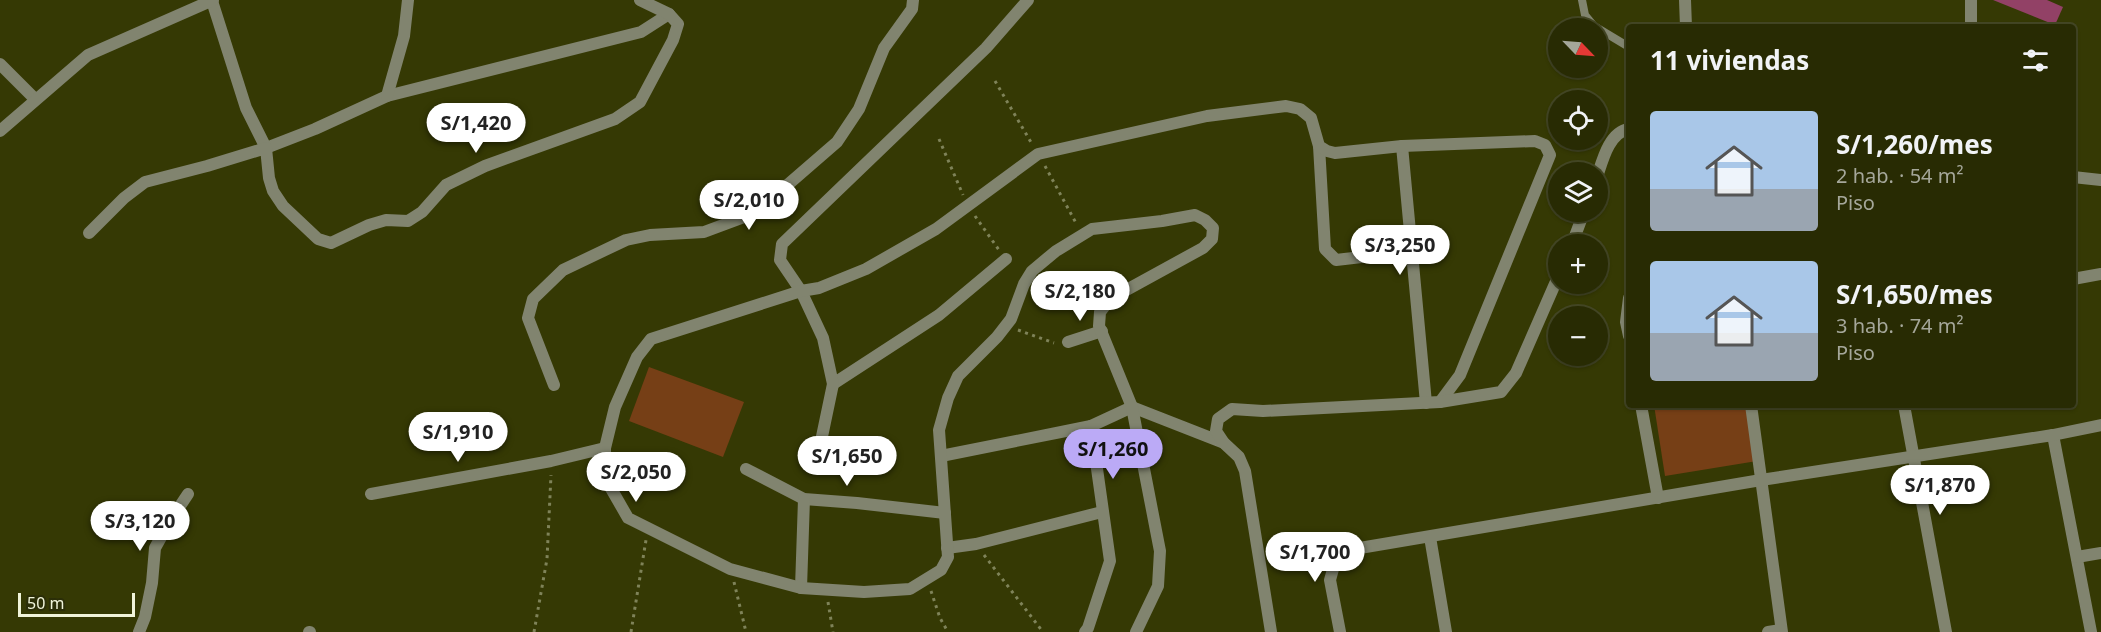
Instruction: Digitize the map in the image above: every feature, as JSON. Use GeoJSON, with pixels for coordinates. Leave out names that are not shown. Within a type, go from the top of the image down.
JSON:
{"type":"FeatureCollection","features":[{"type":"Feature","properties":{"kind":"street"},"geometry":{"type":"LineString","coordinates":[[0,130],[88,55],[213,0],[246,108],[266,148],[269,178],[273,191],[283,206],[318,239],[331,243],[369,225],[387,220],[408,221],[422,212],[446,185],[485,166],[615,119],[640,102],[673,40],[678,24],[669,14],[640,0]]}},
{"type":"Feature","properties":{"kind":"street"},"geometry":{"type":"LineString","coordinates":[[387,96],[404,36],[408,0]]}},
{"type":"Feature","properties":{"kind":"street"},"geometry":{"type":"LineString","coordinates":[[554,385],[528,318],[533,299],[563,270],[626,240],[650,235],[704,232],[755,213],[837,142],[859,109],[884,48],[912,9],[913,0]]}},
{"type":"Feature","properties":{"kind":"street"},"geometry":{"type":"LineString","coordinates":[[820,446],[833,384],[824,338],[801,291],[780,260],[782,244],[986,48],[1028,0]]}},
{"type":"Feature","properties":{"kind":"street"},"geometry":{"type":"LineString","coordinates":[[1685,0],[1686,24]]}},
{"type":"Feature","properties":{"kind":"street"},"geometry":{"type":"LineString","coordinates":[[1971,0],[1971,24]]}},
{"type":"Feature","properties":{"kind":"street"},"geometry":{"type":"LineString","coordinates":[[89,232],[124,198],[145,182],[266,148],[315,129],[387,96],[641,32],[669,14]]}},
{"type":"Feature","properties":{"kind":"street"},"geometry":{"type":"LineString","coordinates":[[0,64],[35,99]]}},
{"type":"Feature","properties":{"kind":"street"},"geometry":{"type":"LineString","coordinates":[[1136,632],[1158,586],[1160,551],[1132,407],[1099,326],[1100,312],[1110,299],[1203,248],[1212,239],[1213,228],[1205,220],[1195,215],[1162,222],[1092,229],[1056,251],[1032,271],[1024,284],[1011,319],[958,376],[948,399],[939,430],[948,557],[941,570],[910,589],[864,592],[801,588],[730,569],[628,518],[605,478],[605,448],[615,407],[637,357],[651,339],[801,291],[819,288],[866,269],[936,229],[1038,154],[1207,116],[1286,106],[1300,109],[1311,118],[1320,146],[1325,249],[1330,256],[1336,260],[1413,251]]}},
{"type":"Feature","properties":{"kind":"street"},"geometry":{"type":"LineString","coordinates":[[1603,162],[1616,136],[1626,129]]}},
{"type":"Feature","properties":{"kind":"street"},"geometry":{"type":"LineString","coordinates":[[1320,146],[1335,153],[1402,146],[1535,141],[1545,145],[1550,155],[1460,375],[1440,402]]}},
{"type":"Feature","properties":{"kind":"street"},"geometry":{"type":"LineString","coordinates":[[1402,146],[1426,403]]}},
{"type":"Feature","properties":{"kind":"street"},"geometry":{"type":"LineString","coordinates":[[2076,177],[2101,180]]}},
{"type":"Feature","properties":{"kind":"street"},"geometry":{"type":"LineString","coordinates":[[833,384],[939,315],[1006,259]]}},
{"type":"Feature","properties":{"kind":"street"},"geometry":{"type":"LineString","coordinates":[[2076,278],[2101,274]]}},
{"type":"Feature","properties":{"kind":"street"},"geometry":{"type":"LineString","coordinates":[[1271,632],[1245,471],[1239,457],[1224,443],[1216,431],[1218,419],[1232,409],[1263,411],[1426,403],[1501,392],[1516,372],[1550,294]]}},
{"type":"Feature","properties":{"kind":"street"},"geometry":{"type":"LineString","coordinates":[[1068,342],[1102,331]]}},
{"type":"Feature","properties":{"kind":"street"},"geometry":{"type":"LineString","coordinates":[[941,456],[1091,426],[1132,407],[1224,443]]}},
{"type":"Feature","properties":{"kind":"street"},"geometry":{"type":"LineString","coordinates":[[1642,408],[1658,498]]}},
{"type":"Feature","properties":{"kind":"street"},"geometry":{"type":"LineString","coordinates":[[1751,408],[1782,631],[1768,632]]}},
{"type":"Feature","properties":{"kind":"street"},"geometry":{"type":"LineString","coordinates":[[1905,408],[1946,632]]}},
{"type":"Feature","properties":{"kind":"street"},"geometry":{"type":"LineString","coordinates":[[1340,632],[1330,580],[1335,562],[1348,550],[1914,455],[2054,435],[2101,425]]}},
{"type":"Feature","properties":{"kind":"street"},"geometry":{"type":"LineString","coordinates":[[1085,632],[1110,561],[1091,426]]}},
{"type":"Feature","properties":{"kind":"street"},"geometry":{"type":"LineString","coordinates":[[2054,435],[2091,632]]}},
{"type":"Feature","properties":{"kind":"street"},"geometry":{"type":"LineString","coordinates":[[371,494],[551,461],[605,448]]}},
{"type":"Feature","properties":{"kind":"street"},"geometry":{"type":"LineString","coordinates":[[747,469],[804,499],[857,502],[945,513]]}},
{"type":"Feature","properties":{"kind":"street"},"geometry":{"type":"LineString","coordinates":[[139,632],[145,617],[152,584],[155,549],[170,521],[189,494]]}},
{"type":"Feature","properties":{"kind":"street"},"geometry":{"type":"LineString","coordinates":[[801,588],[804,499]]}},
{"type":"Feature","properties":{"kind":"street"},"geometry":{"type":"LineString","coordinates":[[947,548],[976,544],[1102,512]]}},
{"type":"Feature","properties":{"kind":"street"},"geometry":{"type":"LineString","coordinates":[[1430,537],[1446,632]]}},
{"type":"Feature","properties":{"kind":"street"},"geometry":{"type":"LineString","coordinates":[[2077,557],[2101,553]]}},
{"type":"Feature","properties":{"kind":"lane"},"geometry":{"type":"LineString","coordinates":[[1582,0],[1585,15],[1594,26],[1626,45]]}},
{"type":"Feature","properties":{"kind":"path"},"geometry":{"type":"LineString","coordinates":[[1005,326],[1054,343],[1068,342]]}},
{"type":"Feature","properties":{"kind":"path"},"geometry":{"type":"LineString","coordinates":[[534,632],[547,559],[551,461]]}},
{"type":"Feature","properties":{"kind":"path"},"geometry":{"type":"LineString","coordinates":[[631,632],[648,530]]}},
{"type":"Feature","properties":{"kind":"path"},"geometry":{"type":"LineString","coordinates":[[976,544],[1043,632]]}},
{"type":"Feature","properties":{"kind":"path"},"geometry":{"type":"LineString","coordinates":[[730,569],[739,597],[746,632]]}},
{"type":"Feature","properties":{"kind":"path"},"geometry":{"type":"LineString","coordinates":[[927,578],[940,618],[948,632]]}},
{"type":"Feature","properties":{"kind":"path"},"geometry":{"type":"LineString","coordinates":[[826,591],[833,632]]}},
{"type":"Feature","properties":{"kind":"shaded area"},"geometry":{"type":"Polygon","coordinates":[[[649,367],[744,402],[723,457],[629,421],[649,367]]]}},
{"type":"Feature","properties":{"kind":"shaded area"},"geometry":{"type":"Polygon","coordinates":[[[1654,408],[1748,408],[1757,461],[1665,476],[1654,408]]]}},
{"type":"Feature","properties":{"kind":"building"},"geometry":{"type":"Polygon","coordinates":[[[1993,0],[2047,0],[2063,7],[2055,24],[1993,0]]]}}]}
